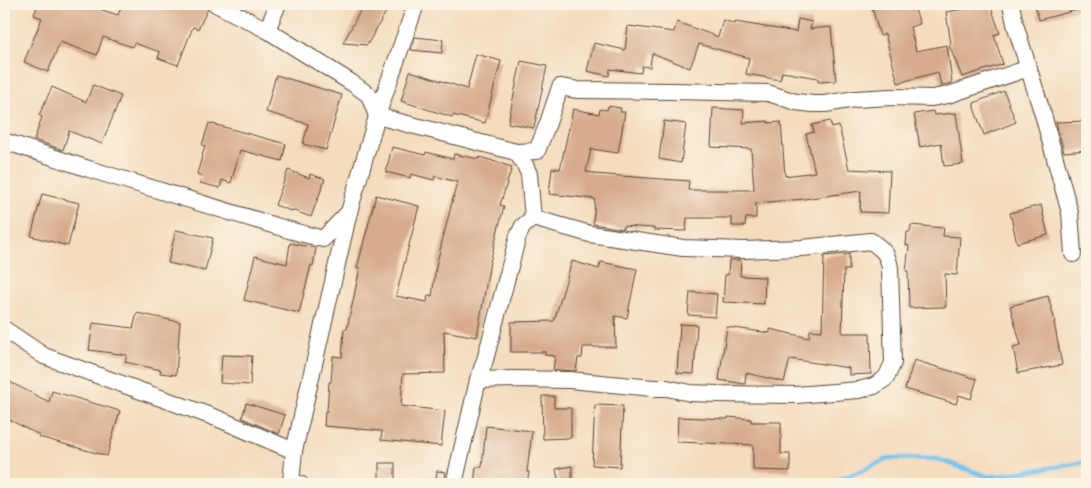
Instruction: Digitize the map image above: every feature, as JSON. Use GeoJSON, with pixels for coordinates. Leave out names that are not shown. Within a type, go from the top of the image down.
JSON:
{"type":"FeatureCollection","features":[{"type":"Feature","properties":{"kind":"street"},"geometry":{"type":"LineString","coordinates":[[216,4],[267,30],[352,83],[369,95],[377,116]]}},
{"type":"Feature","properties":{"kind":"street"},"geometry":{"type":"LineString","coordinates":[[267,30],[278,4]]}},
{"type":"Feature","properties":{"kind":"street"},"geometry":{"type":"LineString","coordinates":[[294,483],[294,451],[349,212],[377,116],[416,4]]}},
{"type":"Feature","properties":{"kind":"street"},"geometry":{"type":"LineString","coordinates":[[1011,4],[1015,24],[1070,213],[1073,254]]}},
{"type":"Feature","properties":{"kind":"street"},"geometry":{"type":"LineString","coordinates":[[529,174],[560,87],[578,90],[768,93],[796,102],[825,104],[855,99],[890,97],[932,98],[948,95],[1029,68]]}},
{"type":"Feature","properties":{"kind":"street"},"geometry":{"type":"LineString","coordinates":[[377,116],[516,152],[537,151]]}},
{"type":"Feature","properties":{"kind":"street"},"geometry":{"type":"LineString","coordinates":[[4,141],[89,169],[323,239],[349,212]]}},
{"type":"Feature","properties":{"kind":"street"},"geometry":{"type":"LineString","coordinates":[[516,152],[529,174],[533,218]]}},
{"type":"Feature","properties":{"kind":"street"},"geometry":{"type":"LineString","coordinates":[[478,380],[570,380],[667,388],[690,393],[796,395],[859,390],[874,386],[886,378],[893,363],[890,268],[888,258],[879,247],[871,242],[802,248],[744,250],[684,248],[590,234],[533,218]]}},
{"type":"Feature","properties":{"kind":"street"},"geometry":{"type":"LineString","coordinates":[[454,484],[478,380],[486,360],[518,236],[523,226],[533,218]]}},
{"type":"Feature","properties":{"kind":"street"},"geometry":{"type":"LineString","coordinates":[[4,329],[44,356],[219,419],[294,451]]}},
{"type":"Feature","properties":{"kind":"building"},"geometry":{"type":"Polygon","coordinates":[[[38,4],[84,4],[118,15],[122,4],[199,4],[208,9],[198,29],[193,27],[178,65],[158,58],[160,52],[134,43],[132,47],[103,37],[97,55],[60,42],[48,72],[24,62],[42,18],[34,15],[38,4]]]}},
{"type":"Feature","properties":{"kind":"building"},"geometry":{"type":"Polygon","coordinates":[[[364,4],[371,4],[386,12],[367,45],[343,43],[364,4]]]}},
{"type":"Feature","properties":{"kind":"building"},"geometry":{"type":"Polygon","coordinates":[[[871,4],[913,4],[920,24],[910,27],[916,51],[947,45],[952,83],[941,86],[938,72],[898,83],[885,34],[880,36],[871,4]]]}},
{"type":"Feature","properties":{"kind":"building"},"geometry":{"type":"Polygon","coordinates":[[[962,4],[990,4],[1000,33],[994,35],[1003,64],[962,77],[949,45],[951,44],[946,12],[963,9],[962,4]]]}},
{"type":"Feature","properties":{"kind":"building"},"geometry":{"type":"Polygon","coordinates":[[[1035,4],[1083,4],[1084,8],[1039,20],[1035,4]]]}},
{"type":"Feature","properties":{"kind":"building"},"geometry":{"type":"Polygon","coordinates":[[[798,19],[812,22],[810,29],[831,27],[836,81],[818,82],[818,78],[782,72],[780,80],[746,74],[749,58],[699,44],[690,68],[652,53],[650,67],[642,66],[641,73],[610,69],[609,76],[587,71],[594,43],[625,50],[628,26],[674,32],[677,22],[718,37],[723,20],[735,24],[735,22],[796,32],[798,19]]]}},
{"type":"Feature","properties":{"kind":"building"},"geometry":{"type":"Polygon","coordinates":[[[415,37],[443,40],[442,53],[411,50],[415,37]]]}},
{"type":"Feature","properties":{"kind":"building"},"geometry":{"type":"Polygon","coordinates":[[[476,54],[501,61],[485,123],[453,115],[452,117],[401,101],[410,71],[467,89],[476,54]]]}},
{"type":"Feature","properties":{"kind":"building"},"geometry":{"type":"Polygon","coordinates":[[[521,61],[547,66],[534,128],[508,123],[521,61]]]}},
{"type":"Feature","properties":{"kind":"building"},"geometry":{"type":"Polygon","coordinates":[[[276,75],[342,95],[326,150],[303,144],[308,124],[266,112],[276,75]]]}},
{"type":"Feature","properties":{"kind":"building"},"geometry":{"type":"Polygon","coordinates":[[[93,85],[121,96],[102,144],[69,131],[63,150],[34,140],[42,117],[39,115],[52,87],[86,102],[93,85]]]}},
{"type":"Feature","properties":{"kind":"building"},"geometry":{"type":"Polygon","coordinates":[[[1004,91],[1016,122],[984,135],[974,103],[1004,91]]]}},
{"type":"Feature","properties":{"kind":"building"},"geometry":{"type":"Polygon","coordinates":[[[608,106],[621,108],[620,112],[625,112],[618,153],[591,149],[586,172],[689,181],[688,190],[754,190],[751,149],[711,147],[713,108],[744,110],[743,123],[781,122],[785,176],[815,172],[806,134],[814,132],[812,125],[830,121],[832,128],[839,126],[849,169],[890,171],[888,213],[860,212],[861,191],[756,203],[756,218],[746,218],[745,226],[732,226],[732,218],[687,218],[686,231],[654,230],[654,228],[623,226],[623,229],[593,224],[595,199],[549,194],[552,168],[560,169],[573,109],[599,114],[600,109],[607,110],[608,106]]]}},
{"type":"Feature","properties":{"kind":"building"},"geometry":{"type":"Polygon","coordinates":[[[933,111],[934,115],[956,113],[963,164],[944,166],[941,143],[920,147],[914,114],[933,111]]]}},
{"type":"Feature","properties":{"kind":"building"},"geometry":{"type":"Polygon","coordinates":[[[664,121],[686,124],[681,163],[659,159],[664,121]]]}},
{"type":"Feature","properties":{"kind":"building"},"geometry":{"type":"Polygon","coordinates":[[[1087,121],[1087,150],[1064,152],[1056,122],[1087,121]]]}},
{"type":"Feature","properties":{"kind":"building"},"geometry":{"type":"Polygon","coordinates":[[[209,123],[286,144],[282,161],[240,150],[231,183],[222,180],[220,188],[200,183],[202,176],[197,174],[205,146],[202,145],[209,123]]]}},
{"type":"Feature","properties":{"kind":"building"},"geometry":{"type":"Polygon","coordinates":[[[392,147],[425,155],[426,152],[453,159],[454,154],[479,159],[480,157],[512,167],[500,205],[504,206],[490,262],[477,337],[444,331],[445,373],[403,374],[401,406],[445,411],[441,446],[381,440],[382,431],[324,426],[333,356],[342,357],[344,329],[347,329],[360,268],[357,268],[376,195],[419,206],[396,296],[427,302],[428,295],[432,296],[436,266],[457,182],[435,176],[434,180],[411,174],[410,178],[386,172],[392,147]]]}},
{"type":"Feature","properties":{"kind":"building"},"geometry":{"type":"Polygon","coordinates":[[[288,170],[309,178],[310,174],[325,179],[311,217],[275,205],[288,170]]]}},
{"type":"Feature","properties":{"kind":"building"},"geometry":{"type":"Polygon","coordinates":[[[42,194],[79,203],[68,246],[31,236],[42,194]]]}},
{"type":"Feature","properties":{"kind":"building"},"geometry":{"type":"Polygon","coordinates":[[[1041,205],[1048,235],[1017,243],[1010,213],[1041,205]]]}},
{"type":"Feature","properties":{"kind":"building"},"geometry":{"type":"Polygon","coordinates":[[[911,225],[944,228],[943,236],[960,237],[957,275],[945,274],[946,307],[909,308],[908,271],[906,271],[909,246],[906,245],[907,232],[910,232],[911,225]]]}},
{"type":"Feature","properties":{"kind":"building"},"geometry":{"type":"Polygon","coordinates":[[[176,230],[213,238],[205,271],[168,263],[176,230]]]}},
{"type":"Feature","properties":{"kind":"building"},"geometry":{"type":"Polygon","coordinates":[[[290,243],[316,248],[313,266],[311,265],[299,313],[244,300],[255,256],[287,264],[290,243]]]}},
{"type":"Feature","properties":{"kind":"building"},"geometry":{"type":"Polygon","coordinates":[[[849,254],[849,270],[844,270],[842,333],[870,333],[871,374],[849,375],[849,368],[790,359],[784,382],[746,373],[745,384],[719,380],[727,327],[770,333],[770,329],[809,338],[810,330],[822,331],[824,256],[849,254]]]}},
{"type":"Feature","properties":{"kind":"building"},"geometry":{"type":"Polygon","coordinates":[[[729,260],[741,260],[740,276],[765,277],[764,304],[723,302],[725,275],[728,275],[729,260]]]}},
{"type":"Feature","properties":{"kind":"building"},"geometry":{"type":"Polygon","coordinates":[[[572,261],[599,269],[601,262],[637,269],[627,318],[615,316],[616,347],[583,347],[582,358],[578,358],[576,371],[553,370],[555,356],[545,355],[545,352],[511,352],[511,322],[554,321],[572,261]]]}},
{"type":"Feature","properties":{"kind":"building"},"geometry":{"type":"Polygon","coordinates":[[[690,292],[717,294],[715,317],[688,315],[690,292]]]}},
{"type":"Feature","properties":{"kind":"building"},"geometry":{"type":"Polygon","coordinates":[[[1048,296],[1055,321],[1062,365],[1018,373],[1013,347],[1021,345],[1010,306],[1048,296]]]}},
{"type":"Feature","properties":{"kind":"building"},"geometry":{"type":"Polygon","coordinates":[[[137,313],[180,322],[176,375],[160,373],[161,370],[125,362],[127,355],[89,350],[93,323],[133,328],[137,313]]]}},
{"type":"Feature","properties":{"kind":"building"},"geometry":{"type":"Polygon","coordinates":[[[680,324],[697,325],[694,374],[677,373],[680,324]]]}},
{"type":"Feature","properties":{"kind":"building"},"geometry":{"type":"Polygon","coordinates":[[[222,355],[252,356],[250,385],[220,383],[222,355]]]}},
{"type":"Feature","properties":{"kind":"building"},"geometry":{"type":"Polygon","coordinates":[[[914,360],[977,379],[971,399],[959,395],[956,404],[905,389],[914,360]]]}},
{"type":"Feature","properties":{"kind":"building"},"geometry":{"type":"Polygon","coordinates":[[[4,379],[49,402],[52,391],[120,411],[107,456],[39,437],[39,435],[4,417],[4,379]]]}},
{"type":"Feature","properties":{"kind":"building"},"geometry":{"type":"Polygon","coordinates":[[[542,396],[554,396],[554,408],[571,408],[571,438],[543,439],[542,396]]]}},
{"type":"Feature","properties":{"kind":"building"},"geometry":{"type":"Polygon","coordinates":[[[246,403],[285,415],[279,434],[242,418],[246,403]]]}},
{"type":"Feature","properties":{"kind":"building"},"geometry":{"type":"Polygon","coordinates":[[[595,405],[623,406],[620,467],[592,465],[595,405]]]}},
{"type":"Feature","properties":{"kind":"building"},"geometry":{"type":"Polygon","coordinates":[[[678,417],[728,419],[728,417],[751,419],[751,422],[781,422],[781,454],[790,454],[790,471],[753,470],[753,445],[677,442],[678,417]]]}},
{"type":"Feature","properties":{"kind":"building"},"geometry":{"type":"Polygon","coordinates":[[[486,426],[532,431],[527,484],[474,484],[476,467],[482,467],[486,426]]]}},
{"type":"Feature","properties":{"kind":"building"},"geometry":{"type":"Polygon","coordinates":[[[379,463],[395,463],[395,484],[379,484],[379,463]]]}},
{"type":"Feature","properties":{"kind":"building"},"geometry":{"type":"Polygon","coordinates":[[[572,466],[572,484],[559,484],[556,469],[572,466]]]}},
{"type":"Feature","properties":{"kind":"building"},"geometry":{"type":"Polygon","coordinates":[[[437,471],[446,472],[444,484],[435,484],[437,471]]]}},
{"type":"Feature","properties":{"kind":"waterway"},"geometry":{"type":"LineString","coordinates":[[830,484],[890,458],[937,459],[989,477],[1087,462]]}}]}
